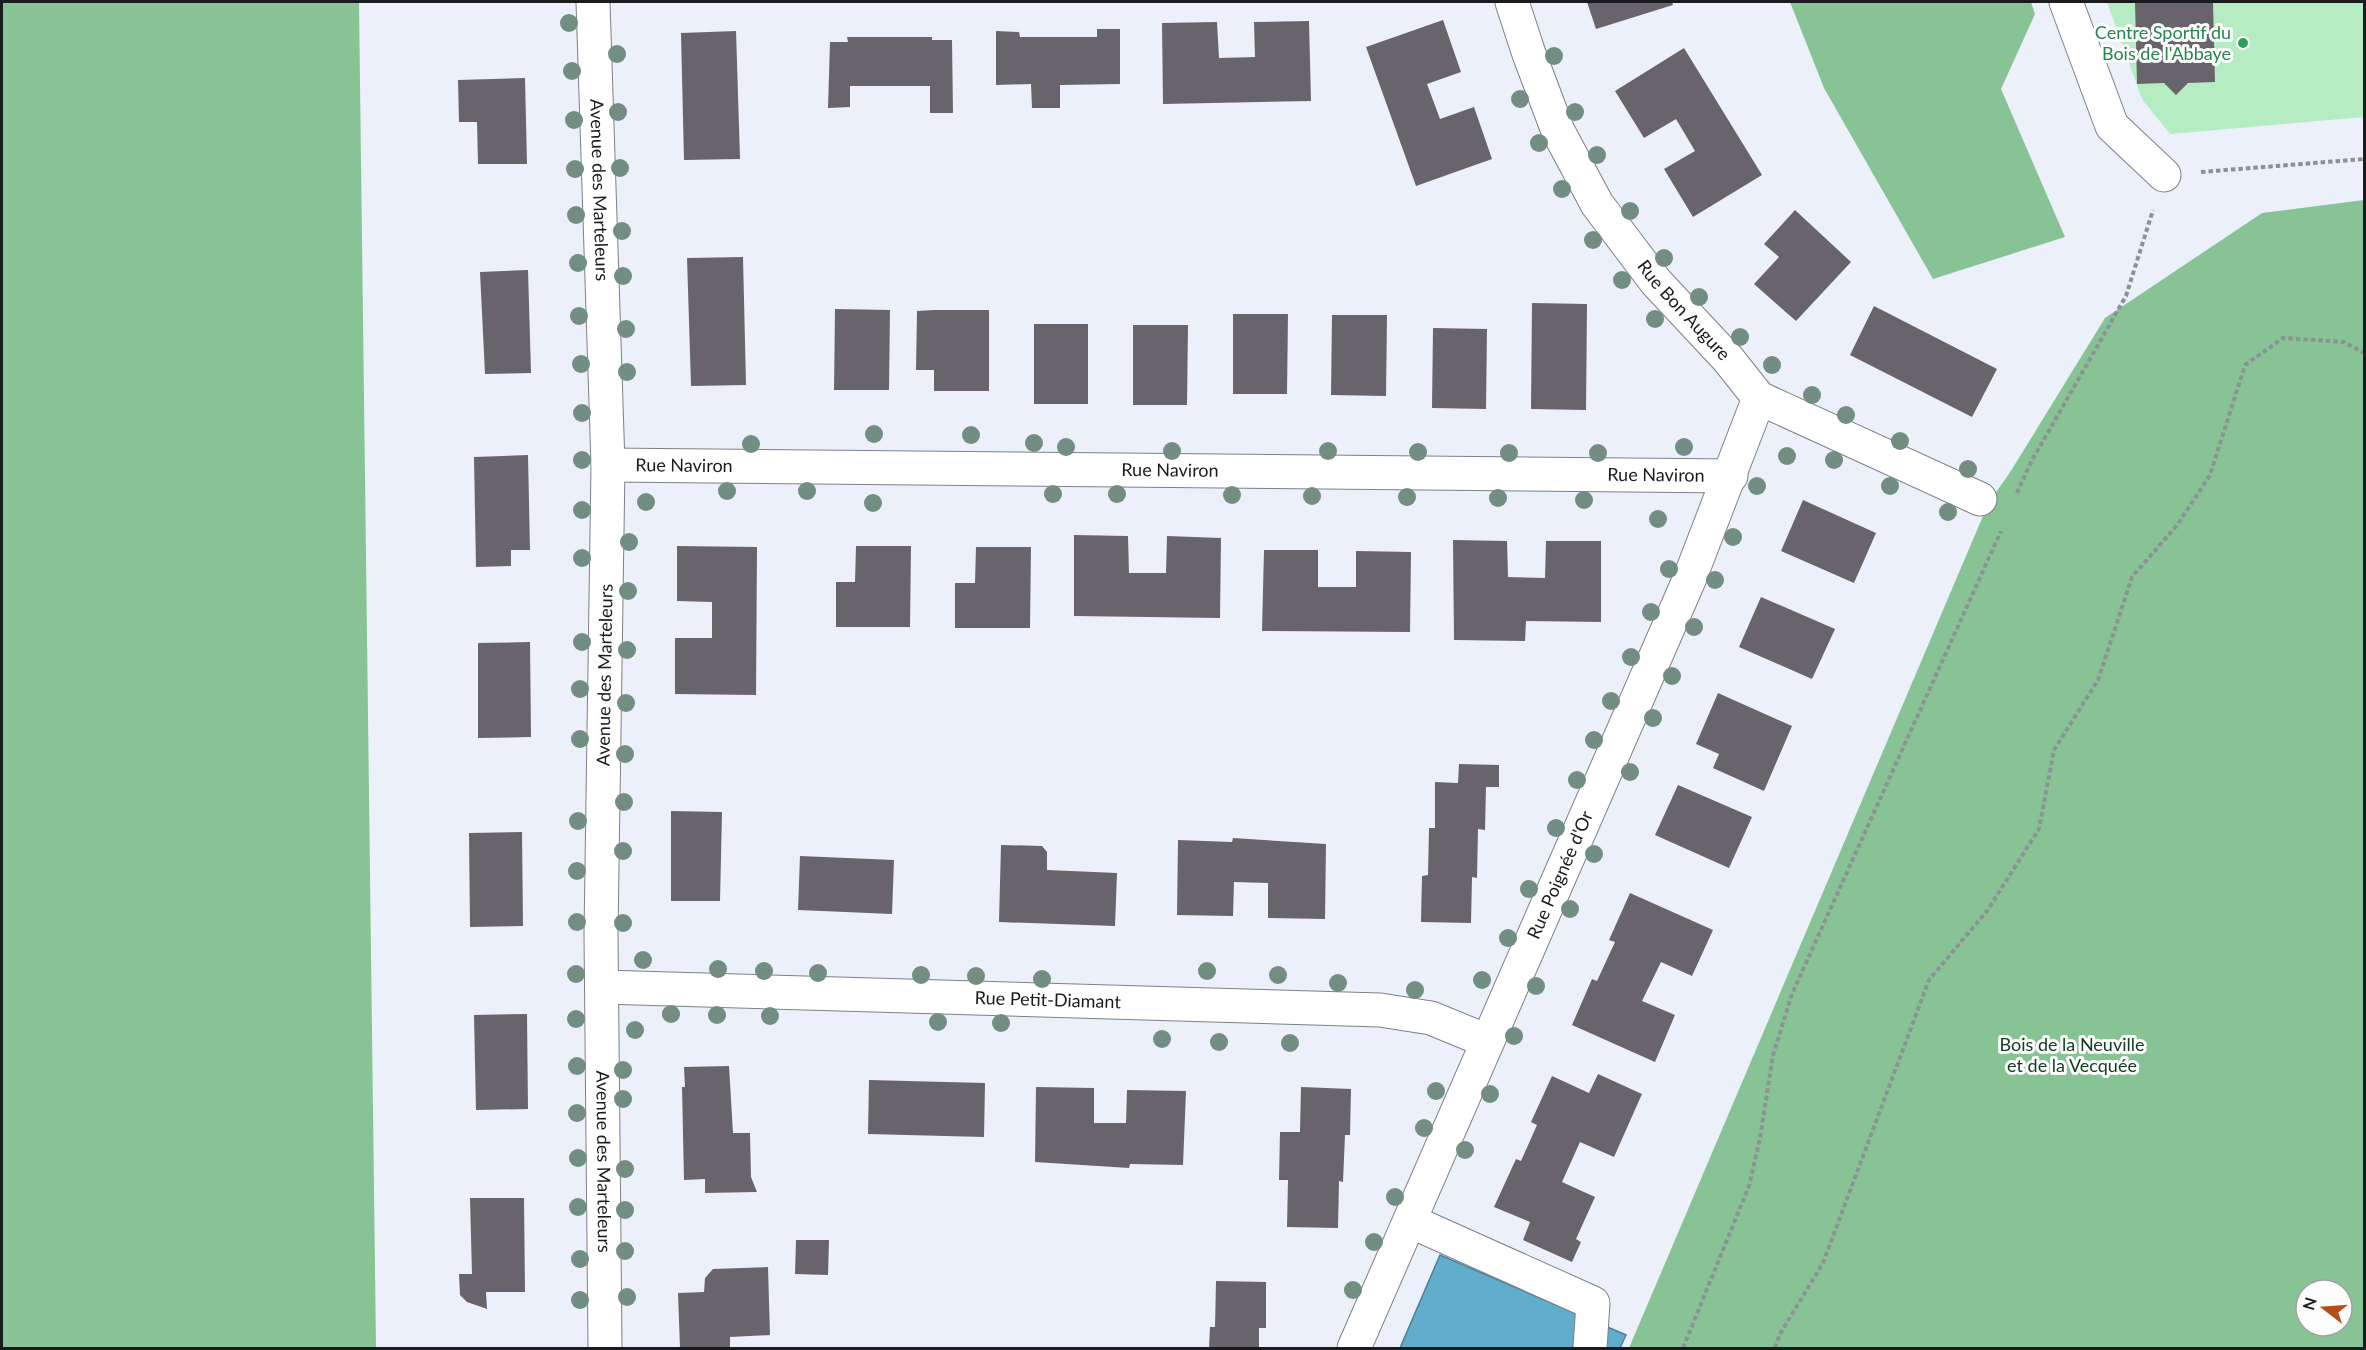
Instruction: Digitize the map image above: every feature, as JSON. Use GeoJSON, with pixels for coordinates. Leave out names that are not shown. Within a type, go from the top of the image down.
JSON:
{"type":"FeatureCollection","features":[{"type":"Feature","properties":{"kind":"street","name":"Avenue des Marteleurs"},"geometry":{"type":"LineString","coordinates":[[593,2],[608,465],[602,987],[606,1348]]}},
{"type":"Feature","properties":{"kind":"street","name":"Rue Bon Augure"},"geometry":{"type":"LineString","coordinates":[[1512,2],[1558,131],[1597,204],[1656,282],[1728,358],[1759,398],[1980,499]]}},
{"type":"Feature","properties":{"kind":"street"},"geometry":{"type":"LineString","coordinates":[[2066,2],[2112,126],[2164,175]]}},
{"type":"Feature","properties":{"kind":"street","name":"Rue Poignée d'Or"},"geometry":{"type":"LineString","coordinates":[[1354,1348],[1689,580],[1731,476],[1759,398]]}},
{"type":"Feature","properties":{"kind":"street","name":"Rue Naviron"},"geometry":{"type":"LineString","coordinates":[[608,465],[1731,476]]}},
{"type":"Feature","properties":{"kind":"street","name":"Rue Petit-Diamant"},"geometry":{"type":"LineString","coordinates":[[602,987],[1380,1010],[1431,1018],[1487,1041]]}},
{"type":"Feature","properties":{"kind":"street"},"geometry":{"type":"LineString","coordinates":[[1410,1221],[1593,1304],[1590,1348]]}},
{"type":"Feature","properties":{"kind":"path"},"geometry":{"type":"LineString","coordinates":[[2013,503],[2031,462],[2126,296],[2164,175],[2364,159]]}},
{"type":"Feature","properties":{"kind":"path"},"geometry":{"type":"LineString","coordinates":[[1775,1348],[1780,1334],[1823,1263],[1929,980],[1987,911],[2039,829],[2054,750],[2098,680],[2132,577],[2178,524],[2210,475],[2245,365],[2283,338],[2344,342],[2364,353]]}},
{"type":"Feature","properties":{"kind":"path"},"geometry":{"type":"LineString","coordinates":[[1683,1348],[1749,1186],[1760,1138],[1773,1055],[1792,993],[2004,523]]}},
{"type":"Feature","properties":{"kind":"green space"},"geometry":{"type":"Polygon","coordinates":[[[2,2],[359,2],[376,1348],[2,1348],[2,2]]]}},
{"type":"Feature","properties":{"kind":"green space"},"geometry":{"type":"Polygon","coordinates":[[[1790,2],[2031,2],[2035,14],[2001,89],[2065,237],[1933,279],[1824,88],[1790,2]]]}},
{"type":"Feature","properties":{"kind":"green space","name":"Centre Sportif du Bois de l'Abbaye"},"geometry":{"type":"Polygon","coordinates":[[[2107,2],[2364,2],[2364,117],[2170,134],[2142,99],[2107,2]]]}},
{"type":"Feature","properties":{"kind":"green space","name":"Bois de la Neuville et de la Vecquée"},"geometry":{"type":"Polygon","coordinates":[[[2364,200],[2364,1348],[1629,1348],[1989,502],[2009,474],[2105,318],[2262,213],[2364,200]]]}},
{"type":"Feature","properties":{"kind":"water"},"geometry":{"type":"Polygon","coordinates":[[[1440,1255],[1626,1335],[1620,1348],[1400,1348],[1440,1255]]]}},
{"type":"Feature","properties":{"kind":"building"},"geometry":{"type":"Polygon","coordinates":[[[1587,2],[1672,2],[1673,5],[1596,29],[1587,2]]]}},
{"type":"Feature","properties":{"kind":"building"},"geometry":{"type":"Polygon","coordinates":[[[2135,2],[2213,2],[2215,82],[2188,83],[2176,95],[2164,83],[2137,84],[2135,2]]]}},
{"type":"Feature","properties":{"kind":"building"},"geometry":{"type":"Polygon","coordinates":[[[1443,20],[1461,72],[1427,84],[1440,119],[1474,107],[1492,159],[1416,186],[1366,47],[1443,20]]]}},
{"type":"Feature","properties":{"kind":"building"},"geometry":{"type":"Polygon","coordinates":[[[1309,21],[1311,101],[1163,104],[1162,23],[1217,22],[1219,58],[1255,57],[1254,22],[1309,21]]]}},
{"type":"Feature","properties":{"kind":"building"},"geometry":{"type":"Polygon","coordinates":[[[1097,29],[1120,29],[1120,84],[1060,85],[1060,108],[1032,108],[1031,84],[996,85],[996,31],[1019,32],[1020,37],[1097,37],[1097,29]]]}},
{"type":"Feature","properties":{"kind":"building"},"geometry":{"type":"Polygon","coordinates":[[[736,31],[740,159],[684,160],[681,33],[736,31]]]}},
{"type":"Feature","properties":{"kind":"building"},"geometry":{"type":"Polygon","coordinates":[[[847,37],[932,37],[932,40],[952,40],[953,113],[930,113],[930,86],[850,86],[850,107],[828,108],[830,42],[848,42],[847,37]]]}},
{"type":"Feature","properties":{"kind":"building"},"geometry":{"type":"Polygon","coordinates":[[[1684,48],[1762,175],[1693,217],[1664,169],[1695,151],[1676,119],[1644,138],[1615,91],[1684,48]]]}},
{"type":"Feature","properties":{"kind":"building"},"geometry":{"type":"Polygon","coordinates":[[[525,78],[527,164],[478,164],[477,122],[459,122],[458,80],[525,78]]]}},
{"type":"Feature","properties":{"kind":"building"},"geometry":{"type":"Polygon","coordinates":[[[1795,210],[1851,262],[1796,321],[1754,284],[1779,257],[1764,244],[1795,210]]]}},
{"type":"Feature","properties":{"kind":"building"},"geometry":{"type":"Polygon","coordinates":[[[743,257],[746,385],[691,386],[687,258],[743,257]]]}},
{"type":"Feature","properties":{"kind":"building"},"geometry":{"type":"Polygon","coordinates":[[[528,270],[531,373],[485,374],[480,272],[528,270]]]}},
{"type":"Feature","properties":{"kind":"building"},"geometry":{"type":"Polygon","coordinates":[[[1532,303],[1587,304],[1586,410],[1531,409],[1532,303]]]}},
{"type":"Feature","properties":{"kind":"building"},"geometry":{"type":"Polygon","coordinates":[[[1874,306],[1997,369],[1972,417],[1850,355],[1874,306]]]}},
{"type":"Feature","properties":{"kind":"building"},"geometry":{"type":"Polygon","coordinates":[[[835,309],[890,310],[889,390],[834,390],[835,309]]]}},
{"type":"Feature","properties":{"kind":"building"},"geometry":{"type":"Polygon","coordinates":[[[989,310],[989,391],[934,391],[934,370],[916,370],[917,311],[989,310]]]}},
{"type":"Feature","properties":{"kind":"building"},"geometry":{"type":"Polygon","coordinates":[[[1233,314],[1288,314],[1287,394],[1233,394],[1233,314]]]}},
{"type":"Feature","properties":{"kind":"building"},"geometry":{"type":"Polygon","coordinates":[[[1332,315],[1387,315],[1386,396],[1331,395],[1332,315]]]}},
{"type":"Feature","properties":{"kind":"building"},"geometry":{"type":"Polygon","coordinates":[[[1034,324],[1088,324],[1088,404],[1034,404],[1034,324]]]}},
{"type":"Feature","properties":{"kind":"building"},"geometry":{"type":"Polygon","coordinates":[[[1133,325],[1188,325],[1187,405],[1133,405],[1133,325]]]}},
{"type":"Feature","properties":{"kind":"building"},"geometry":{"type":"Polygon","coordinates":[[[1433,328],[1487,329],[1486,409],[1432,408],[1433,328]]]}},
{"type":"Feature","properties":{"kind":"building"},"geometry":{"type":"Polygon","coordinates":[[[528,455],[530,550],[511,550],[511,566],[476,567],[474,457],[528,455]]]}},
{"type":"Feature","properties":{"kind":"building"},"geometry":{"type":"Polygon","coordinates":[[[1803,500],[1876,533],[1854,583],[1781,551],[1803,500]]]}},
{"type":"Feature","properties":{"kind":"building"},"geometry":{"type":"Polygon","coordinates":[[[1074,535],[1128,536],[1129,573],[1166,573],[1167,536],[1221,538],[1220,618],[1074,616],[1074,535]]]}},
{"type":"Feature","properties":{"kind":"building"},"geometry":{"type":"Polygon","coordinates":[[[1453,540],[1507,541],[1508,577],[1545,578],[1546,541],[1601,541],[1601,622],[1526,621],[1525,641],[1454,640],[1453,540]]]}},
{"type":"Feature","properties":{"kind":"building"},"geometry":{"type":"Polygon","coordinates":[[[677,546],[757,547],[756,695],[675,694],[675,638],[712,638],[712,602],[677,601],[677,546]]]}},
{"type":"Feature","properties":{"kind":"building"},"geometry":{"type":"Polygon","coordinates":[[[856,546],[911,546],[910,627],[836,627],[836,582],[855,582],[856,546]]]}},
{"type":"Feature","properties":{"kind":"building"},"geometry":{"type":"Polygon","coordinates":[[[976,547],[1031,547],[1030,628],[955,628],[955,583],[975,583],[976,547]]]}},
{"type":"Feature","properties":{"kind":"building"},"geometry":{"type":"Polygon","coordinates":[[[1264,550],[1318,550],[1318,587],[1356,587],[1356,551],[1411,552],[1410,632],[1262,631],[1264,550]]]}},
{"type":"Feature","properties":{"kind":"building"},"geometry":{"type":"Polygon","coordinates":[[[1761,597],[1835,629],[1812,679],[1739,647],[1761,597]]]}},
{"type":"Feature","properties":{"kind":"building"},"geometry":{"type":"Polygon","coordinates":[[[530,642],[531,737],[478,738],[478,643],[530,642]]]}},
{"type":"Feature","properties":{"kind":"building"},"geometry":{"type":"Polygon","coordinates":[[[1718,693],[1792,726],[1764,791],[1713,768],[1719,754],[1696,744],[1718,693]]]}},
{"type":"Feature","properties":{"kind":"building"},"geometry":{"type":"Polygon","coordinates":[[[1459,764],[1499,765],[1499,787],[1486,787],[1485,830],[1478,829],[1477,878],[1472,877],[1471,923],[1421,922],[1422,876],[1428,875],[1429,828],[1435,828],[1435,782],[1458,783],[1459,764]]]}},
{"type":"Feature","properties":{"kind":"building"},"geometry":{"type":"Polygon","coordinates":[[[1678,785],[1752,817],[1729,868],[1655,835],[1678,785]]]}},
{"type":"Feature","properties":{"kind":"building"},"geometry":{"type":"Polygon","coordinates":[[[671,811],[722,812],[720,901],[671,901],[671,811]]]}},
{"type":"Feature","properties":{"kind":"building"},"geometry":{"type":"Polygon","coordinates":[[[522,832],[523,926],[470,927],[469,833],[522,832]]]}},
{"type":"Feature","properties":{"kind":"building"},"geometry":{"type":"Polygon","coordinates":[[[1233,838],[1326,844],[1325,919],[1268,918],[1268,883],[1234,882],[1233,916],[1177,915],[1178,840],[1232,842],[1233,838]]]}},
{"type":"Feature","properties":{"kind":"building"},"geometry":{"type":"Polygon","coordinates":[[[1001,845],[1042,846],[1047,852],[1047,870],[1117,873],[1115,926],[999,922],[1001,845]]]}},
{"type":"Feature","properties":{"kind":"building"},"geometry":{"type":"Polygon","coordinates":[[[800,856],[894,860],[892,914],[798,910],[800,856]]]}},
{"type":"Feature","properties":{"kind":"building"},"geometry":{"type":"Polygon","coordinates":[[[1630,893],[1713,930],[1692,976],[1661,962],[1642,1001],[1675,1015],[1655,1062],[1572,1025],[1592,979],[1597,981],[1615,942],[1609,940],[1630,893]]]}},
{"type":"Feature","properties":{"kind":"building"},"geometry":{"type":"Polygon","coordinates":[[[527,1014],[528,1109],[476,1110],[474,1015],[527,1014]]]}},
{"type":"Feature","properties":{"kind":"building"},"geometry":{"type":"Polygon","coordinates":[[[729,1066],[733,1133],[750,1133],[751,1177],[757,1192],[705,1193],[705,1179],[684,1180],[682,1087],[685,1087],[684,1067],[729,1066]]]}},
{"type":"Feature","properties":{"kind":"building"},"geometry":{"type":"Polygon","coordinates":[[[1598,1074],[1642,1094],[1614,1157],[1580,1142],[1562,1182],[1595,1197],[1576,1239],[1581,1242],[1572,1262],[1523,1240],[1530,1222],[1494,1207],[1516,1159],[1521,1161],[1537,1125],[1531,1122],[1552,1076],[1589,1093],[1598,1074]]]}},
{"type":"Feature","properties":{"kind":"building"},"geometry":{"type":"Polygon","coordinates":[[[869,1080],[985,1083],[984,1137],[868,1134],[869,1080]]]}},
{"type":"Feature","properties":{"kind":"building"},"geometry":{"type":"Polygon","coordinates":[[[1036,1087],[1094,1088],[1094,1123],[1126,1123],[1127,1090],[1186,1091],[1183,1165],[1130,1164],[1129,1168],[1035,1162],[1036,1087]]]}},
{"type":"Feature","properties":{"kind":"building"},"geometry":{"type":"Polygon","coordinates":[[[1301,1087],[1351,1089],[1350,1135],[1345,1135],[1343,1182],[1339,1181],[1338,1228],[1287,1227],[1288,1180],[1279,1180],[1280,1132],[1300,1132],[1301,1087]]]}},
{"type":"Feature","properties":{"kind":"building"},"geometry":{"type":"Polygon","coordinates":[[[470,1198],[524,1198],[525,1292],[486,1292],[487,1309],[467,1302],[460,1295],[459,1274],[472,1274],[470,1198]]]}},
{"type":"Feature","properties":{"kind":"building"},"geometry":{"type":"Polygon","coordinates":[[[796,1240],[829,1240],[828,1275],[795,1274],[796,1240]]]}},
{"type":"Feature","properties":{"kind":"building"},"geometry":{"type":"Polygon","coordinates":[[[768,1267],[770,1335],[730,1337],[730,1348],[680,1348],[678,1293],[704,1292],[705,1278],[713,1269],[768,1267]]]}},
{"type":"Feature","properties":{"kind":"building"},"geometry":{"type":"Polygon","coordinates":[[[1216,1281],[1266,1282],[1266,1328],[1259,1328],[1259,1348],[1209,1348],[1210,1327],[1215,1327],[1216,1281]]]}},
{"type":"Feature","properties":{"kind":"place","name":"Centre Sportif du Bois de l'Abbaye"},"geometry":{"type":"Point","coordinates":[2243,43]}}]}
